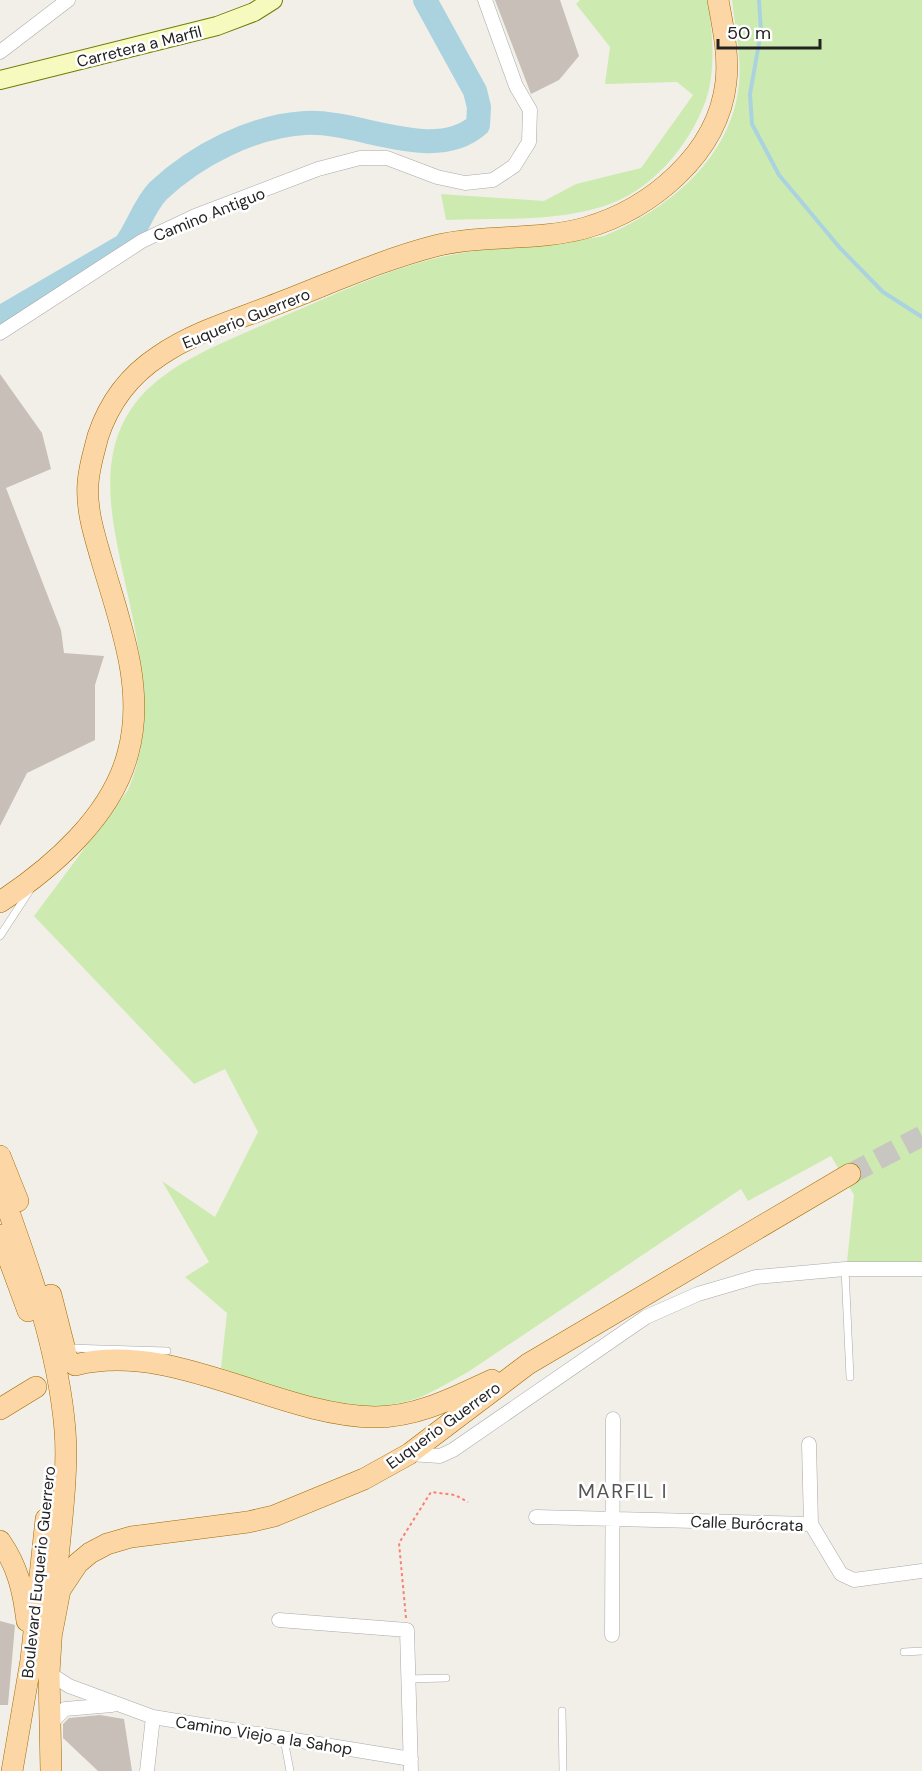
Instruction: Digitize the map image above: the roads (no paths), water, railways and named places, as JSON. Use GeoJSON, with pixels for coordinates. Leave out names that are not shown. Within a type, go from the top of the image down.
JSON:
{"type":"FeatureCollection","features":[{"type":"Feature","properties":{"kind":"main road","name":"Carretera a Marfil"},"geometry":{"type":"LineString","coordinates":[[0,80],[217,26],[254,12],[273,0]]}},
{"type":"Feature","properties":{"kind":"main road","name":"Euquerio Guerrero"},"geometry":{"type":"LineString","coordinates":[[0,902],[41,873],[93,819],[115,789],[128,754],[133,725],[128,654],[90,521],[88,486],[102,425],[116,396],[159,356],[192,337],[402,255],[439,245],[583,229],[621,215],[656,194],[682,170],[703,145],[719,112],[726,82],[726,50],[718,0]]}},
{"type":"Feature","properties":{"kind":"main road"},"geometry":{"type":"LineString","coordinates":[[0,1156],[44,1272],[70,1357],[65,1430]]}},
{"type":"Feature","properties":{"kind":"main road","name":"Euquerio Guerrero"},"geometry":{"type":"LineString","coordinates":[[51,1637],[60,1590],[68,1577],[90,1553],[107,1544],[131,1536],[248,1522],[274,1516],[364,1479],[409,1454],[528,1364],[850,1174]]}},
{"type":"Feature","properties":{"kind":"main road","name":"Boulevard Euquerio Guerrero"},"geometry":{"type":"LineString","coordinates":[[0,1187],[32,1276],[49,1341],[65,1430],[51,1637]]}},
{"type":"Feature","properties":{"kind":"main road","name":"Boulevard Euquerio Guerrero"},"geometry":{"type":"LineString","coordinates":[[0,1235],[31,1318],[49,1402],[49,1496],[31,1660],[12,1771]]}},
{"type":"Feature","properties":{"kind":"main road"},"geometry":{"type":"LineString","coordinates":[[70,1357],[154,1365],[220,1380],[331,1411],[376,1417],[435,1405],[528,1364]]}},
{"type":"Feature","properties":{"kind":"main road"},"geometry":{"type":"LineString","coordinates":[[0,1409],[36,1387]]}},
{"type":"Feature","properties":{"kind":"main road"},"geometry":{"type":"LineString","coordinates":[[0,1541],[13,1560],[23,1585],[31,1660]]}},
{"type":"Feature","properties":{"kind":"main road"},"geometry":{"type":"LineString","coordinates":[[51,1637],[49,1673],[51,1771]]}},
{"type":"Feature","properties":{"kind":"street"},"geometry":{"type":"LineString","coordinates":[[0,52],[68,0]]}},
{"type":"Feature","properties":{"kind":"street","name":"Camino Antiguo"},"geometry":{"type":"LineString","coordinates":[[0,333],[142,241],[195,216],[318,169],[360,158],[387,158],[437,177],[465,183],[493,180],[514,166],[529,142],[530,110],[516,86],[484,0]]}},
{"type":"Feature","properties":{"kind":"street"},"geometry":{"type":"LineString","coordinates":[[409,1454],[440,1456],[453,1450],[646,1317],[698,1294],[756,1277],[845,1269],[922,1269]]}},
{"type":"Feature","properties":{"kind":"street"},"geometry":{"type":"LineString","coordinates":[[612,1635],[614,1419]]}},
{"type":"Feature","properties":{"kind":"street"},"geometry":{"type":"LineString","coordinates":[[809,1444],[811,1524]]}},
{"type":"Feature","properties":{"kind":"street","name":"Calle Burócrata"},"geometry":{"type":"LineString","coordinates":[[536,1517],[811,1524],[841,1574],[847,1578],[854,1580],[922,1571]]}},
{"type":"Feature","properties":{"kind":"street"},"geometry":{"type":"LineString","coordinates":[[279,1620],[407,1630],[411,1765]]}},
{"type":"Feature","properties":{"kind":"street","name":"Camino Viejo a la Sahop"},"geometry":{"type":"LineString","coordinates":[[49,1673],[69,1686],[153,1717],[285,1739],[411,1765]]}},
{"type":"Feature","properties":{"kind":"street","name":"Camino Viejo a la Sahop"},"geometry":{"type":"LineString","coordinates":[[50,1724],[65,1709],[120,1704]]}},
{"type":"Feature","properties":{"kind":"street"},"geometry":{"type":"LineString","coordinates":[[147,1771],[153,1717]]}},
{"type":"Feature","properties":{"kind":"lane"},"geometry":{"type":"LineString","coordinates":[[0,936],[41,873]]}},
{"type":"Feature","properties":{"kind":"lane"},"geometry":{"type":"LineString","coordinates":[[845,1269],[850,1377]]}},
{"type":"Feature","properties":{"kind":"lane"},"geometry":{"type":"LineString","coordinates":[[70,1357],[167,1351]]}},
{"type":"Feature","properties":{"kind":"lane"},"geometry":{"type":"LineString","coordinates":[[904,1652],[922,1651]]}},
{"type":"Feature","properties":{"kind":"lane"},"geometry":{"type":"LineString","coordinates":[[407,1679],[446,1678]]}},
{"type":"Feature","properties":{"kind":"lane"},"geometry":{"type":"LineString","coordinates":[[562,1711],[563,1771]]}},
{"type":"Feature","properties":{"kind":"lane"},"geometry":{"type":"LineString","coordinates":[[285,1739],[290,1771]]}},
{"type":"Feature","properties":{"kind":"waterway"},"geometry":{"type":"LineString","coordinates":[[0,318],[125,245],[158,191],[207,154],[246,136],[285,125],[305,123],[326,124],[395,138],[440,141],[460,136],[478,125],[479,107],[475,91],[425,0]]}},
{"type":"Feature","properties":{"kind":"waterway"},"geometry":{"type":"LineString","coordinates":[[759,0],[761,32],[750,94],[752,124],[779,175],[840,248],[883,292],[922,317]]}},
{"type":"Feature","properties":{"kind":"tunnel"},"geometry":{"type":"LineString","coordinates":[[850,1174],[922,1136]]}},
{"type":"Feature","properties":{"kind":"district","name":"MARFIL I"},"geometry":{"type":"Point","coordinates":[623,1491]}}]}
